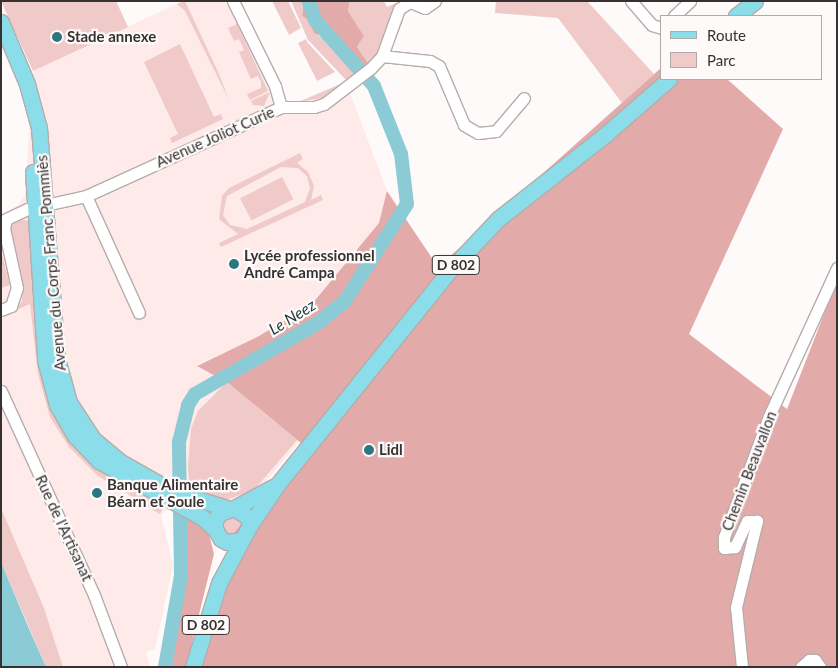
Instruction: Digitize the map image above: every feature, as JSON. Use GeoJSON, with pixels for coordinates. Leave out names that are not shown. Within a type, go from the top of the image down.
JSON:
{"type":"FeatureCollection","features":[{"type":"Feature","properties":{"kind":"main road"},"geometry":{"type":"LineString","coordinates":[[737,15],[755,1]]}},
{"type":"Feature","properties":{"kind":"main road","name":"Avenue du Corps Franc Pommiès"},"geometry":{"type":"LineString","coordinates":[[1,22],[35,111],[45,360],[57,405],[75,436],[99,461],[192,506],[218,534]]}},
{"type":"Feature","properties":{"kind":"main road","name":"Avenue du Corps Franc Pommiès"},"geometry":{"type":"LineString","coordinates":[[1,45],[27,119],[40,205]]}},
{"type":"Feature","properties":{"kind":"main road","name":"D 802"},"geometry":{"type":"LineString","coordinates":[[250,525],[277,485],[449,271],[498,219],[619,124],[668,80]]}},
{"type":"Feature","properties":{"kind":"main road","name":"D 802"},"geometry":{"type":"LineString","coordinates":[[231,508],[277,485]]}},
{"type":"Feature","properties":{"kind":"main road","name":"Avenue du Corps Franc Pommiès"},"geometry":{"type":"LineString","coordinates":[[192,506],[231,508]]}},
{"type":"Feature","properties":{"kind":"main road"},"geometry":{"type":"LineString","coordinates":[[231,508],[248,517],[250,525],[241,540],[234,543],[218,534],[215,520],[231,508]]}},
{"type":"Feature","properties":{"kind":"main road","name":"D 802"},"geometry":{"type":"LineString","coordinates":[[218,534],[219,583]]}},
{"type":"Feature","properties":{"kind":"main road","name":"D 802"},"geometry":{"type":"LineString","coordinates":[[193,667],[219,583],[241,540]]}},
{"type":"Feature","properties":{"kind":"street","name":"Avenue Joliot Curie"},"geometry":{"type":"LineString","coordinates":[[40,205],[86,196],[281,107],[274,86],[233,1]]}},
{"type":"Feature","properties":{"kind":"street"},"geometry":{"type":"LineString","coordinates":[[281,107],[314,107],[344,91],[382,56],[400,9],[408,2],[425,8],[435,1]]}},
{"type":"Feature","properties":{"kind":"street"},"geometry":{"type":"LineString","coordinates":[[631,1],[652,25],[660,27]]}},
{"type":"Feature","properties":{"kind":"street"},"geometry":{"type":"LineString","coordinates":[[675,15],[690,1]]}},
{"type":"Feature","properties":{"kind":"street"},"geometry":{"type":"LineString","coordinates":[[382,56],[430,61],[439,66],[464,125],[478,133],[496,131],[524,98]]}},
{"type":"Feature","properties":{"kind":"street"},"geometry":{"type":"LineString","coordinates":[[86,196],[139,313]]}},
{"type":"Feature","properties":{"kind":"street"},"geometry":{"type":"LineString","coordinates":[[1,310],[11,306],[17,288],[4,228],[6,219],[40,205]]}},
{"type":"Feature","properties":{"kind":"street","name":"Chemin Beauvallon"},"geometry":{"type":"LineString","coordinates":[[742,667],[736,607],[757,521],[747,521],[735,547],[724,548],[724,537],[769,416],[837,268]]}},
{"type":"Feature","properties":{"kind":"street","name":"Rue de l'Artisanat"},"geometry":{"type":"LineString","coordinates":[[1,391],[94,595],[121,667]]}},
{"type":"Feature","properties":{"kind":"street"},"geometry":{"type":"LineString","coordinates":[[801,667],[809,660],[815,660],[820,667]]}},
{"type":"Feature","properties":{"kind":"shaded area"},"geometry":{"type":"Polygon","coordinates":[[[183,1],[233,1],[280,102],[316,112],[350,93],[387,191],[380,223],[312,304],[259,336],[197,365],[227,382],[299,442],[266,481],[248,496],[223,501],[203,497],[190,489],[161,515],[173,565],[155,649],[146,652],[150,667],[63,667],[44,608],[1,508],[1,288],[9,284],[1,250],[1,216],[19,204],[25,195],[33,71],[183,1]]]}},
{"type":"Feature","properties":{"kind":"shaded area"},"geometry":{"type":"Polygon","coordinates":[[[304,1],[350,1],[348,11],[364,36],[357,47],[368,63],[355,73],[339,51],[324,37],[314,33],[308,20],[302,16],[304,1]]]}},
{"type":"Feature","properties":{"kind":"shaded area"},"geometry":{"type":"Polygon","coordinates":[[[660,69],[660,80],[728,80],[783,129],[689,334],[787,409],[837,281],[837,667],[200,667],[234,533],[302,444],[227,382],[197,366],[259,336],[312,304],[379,223],[387,191],[438,267],[660,69]]]}},
{"type":"Feature","properties":{"kind":"shaded area"},"geometry":{"type":"Polygon","coordinates":[[[185,516],[208,530],[214,554],[186,667],[172,667],[185,581],[185,516]]]}},
{"type":"Feature","properties":{"kind":"green space","name":"Stade annexe"},"geometry":{"type":"Polygon","coordinates":[[[1,1],[116,1],[128,27],[33,71],[1,1]]]}},
{"type":"Feature","properties":{"kind":"green space"},"geometry":{"type":"Polygon","coordinates":[[[185,1],[229,100],[185,11],[177,4],[185,1]]]}},
{"type":"Feature","properties":{"kind":"green space"},"geometry":{"type":"Polygon","coordinates":[[[272,1],[288,1],[301,28],[289,35],[272,1]]]}},
{"type":"Feature","properties":{"kind":"green space"},"geometry":{"type":"Polygon","coordinates":[[[291,1],[304,1],[302,16],[308,20],[318,35],[339,51],[355,73],[347,81],[308,40],[291,1]]]}},
{"type":"Feature","properties":{"kind":"green space"},"geometry":{"type":"Polygon","coordinates":[[[350,1],[384,1],[387,7],[401,1],[379,53],[368,63],[357,47],[364,36],[348,11],[350,1]]]}},
{"type":"Feature","properties":{"kind":"green space"},"geometry":{"type":"Polygon","coordinates":[[[496,1],[587,1],[654,74],[622,103],[558,18],[495,13],[496,1]]]}},
{"type":"Feature","properties":{"kind":"green space"},"geometry":{"type":"Polygon","coordinates":[[[237,24],[268,91],[250,100],[247,94],[261,88],[261,82],[258,76],[251,79],[239,52],[244,50],[239,39],[234,41],[228,28],[237,24]]]}},
{"type":"Feature","properties":{"kind":"green space"},"geometry":{"type":"Polygon","coordinates":[[[306,39],[335,72],[317,81],[298,43],[306,39]]]}},
{"type":"Feature","properties":{"kind":"green space"},"geometry":{"type":"Polygon","coordinates":[[[180,44],[214,117],[221,114],[223,119],[172,143],[170,138],[178,134],[144,62],[180,44]]]}},
{"type":"Feature","properties":{"kind":"green space"},"geometry":{"type":"Polygon","coordinates":[[[345,82],[323,98],[299,102],[303,100],[345,82]]]}},
{"type":"Feature","properties":{"kind":"green space"},"geometry":{"type":"Polygon","coordinates":[[[270,92],[264,106],[253,105],[251,101],[270,92]]]}},
{"type":"Feature","properties":{"kind":"green space"},"geometry":{"type":"Polygon","coordinates":[[[300,153],[303,159],[297,163],[308,172],[314,186],[311,200],[321,195],[323,200],[221,247],[219,243],[238,234],[219,219],[222,196],[229,188],[300,153]],[[281,167],[227,196],[223,215],[230,225],[247,229],[305,202],[310,188],[307,176],[298,168],[281,167]]]}},
{"type":"Feature","properties":{"kind":"green space"},"geometry":{"type":"Polygon","coordinates":[[[282,177],[293,199],[251,221],[240,198],[282,177]]]}},
{"type":"Feature","properties":{"kind":"green space"},"geometry":{"type":"Polygon","coordinates":[[[19,219],[29,221],[41,372],[49,401],[84,456],[104,473],[165,505],[160,514],[98,476],[69,447],[50,417],[38,374],[30,304],[16,310],[22,301],[23,289],[10,233],[12,224],[19,219]]]}},
{"type":"Feature","properties":{"kind":"green space"},"geometry":{"type":"Polygon","coordinates":[[[1,250],[10,285],[1,288],[1,250]]]}},
{"type":"Feature","properties":{"kind":"green space"},"geometry":{"type":"Polygon","coordinates":[[[227,382],[297,440],[254,490],[226,500],[203,497],[190,489],[188,467],[191,429],[198,411],[227,382]]]}},
{"type":"Feature","properties":{"kind":"green space"},"geometry":{"type":"Polygon","coordinates":[[[1,508],[44,608],[63,667],[46,667],[1,562],[1,508]]]}},
{"type":"Feature","properties":{"kind":"green space"},"geometry":{"type":"Polygon","coordinates":[[[230,514],[240,518],[243,525],[232,536],[223,532],[221,521],[230,514]]]}},
{"type":"Feature","properties":{"kind":"water"},"geometry":{"type":"Polygon","coordinates":[[[1,562],[27,624],[46,667],[1,667],[1,562]]]}},
{"type":"Feature","properties":{"kind":"waterway","name":"Le Neez"},"geometry":{"type":"LineString","coordinates":[[165,667],[181,575],[179,442],[188,405],[195,394],[318,323],[345,301],[407,204],[401,154],[374,86],[315,20],[309,1]]}},
{"type":"Feature","properties":{"kind":"place","name":"Stade annexe"},"geometry":{"type":"Point","coordinates":[57,37]}},
{"type":"Feature","properties":{"kind":"place","name":"Lycée professionnel André Campa"},"geometry":{"type":"Point","coordinates":[234,264]}},
{"type":"Feature","properties":{"kind":"place","name":"Lidl"},"geometry":{"type":"Point","coordinates":[369,450]}},
{"type":"Feature","properties":{"kind":"place","name":"Banque Alimentaire Béarn et Soule"},"geometry":{"type":"Point","coordinates":[97,493]}}]}
